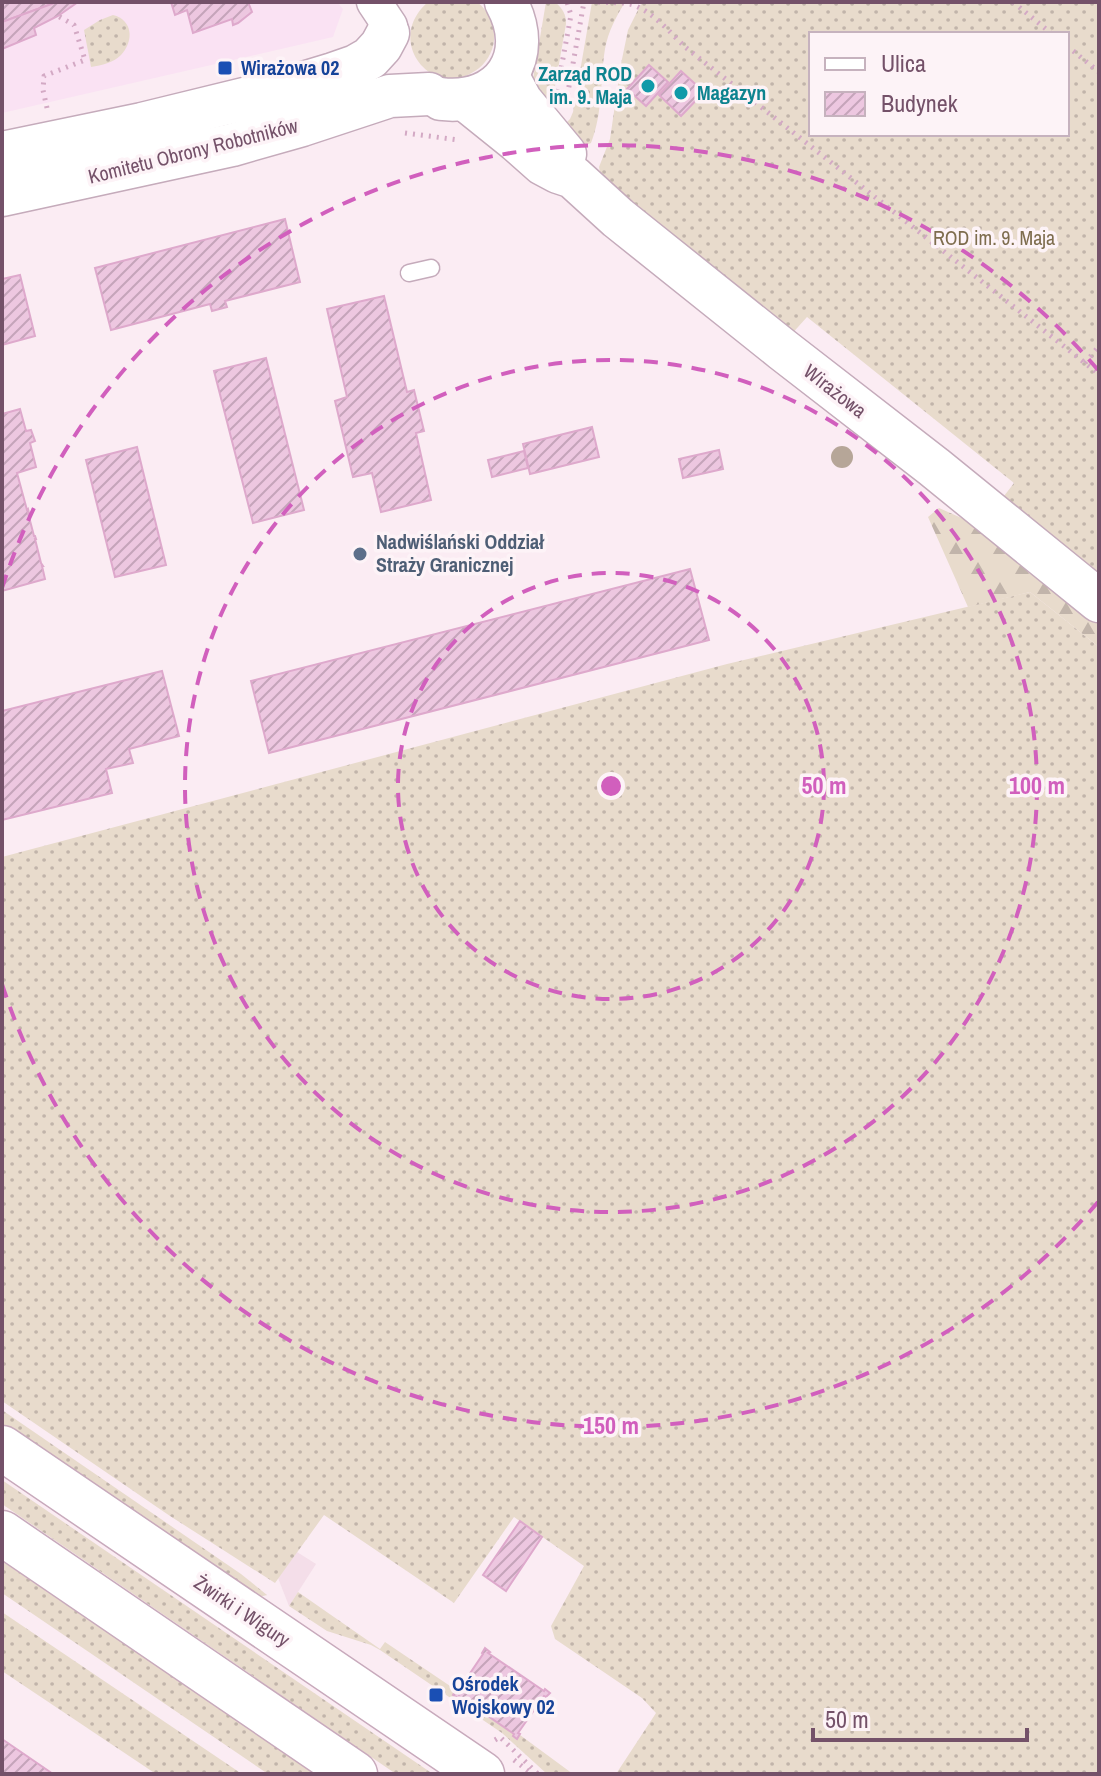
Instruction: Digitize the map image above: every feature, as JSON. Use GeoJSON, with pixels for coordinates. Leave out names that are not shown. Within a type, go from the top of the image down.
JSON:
{"type":"FeatureCollection","features":[{"type":"Feature","properties":{"kind":"main road","name":"Żwirki i Wigury"},"geometry":{"type":"LineString","coordinates":[[2,1448],[332,1673],[491,1756]]}},
{"type":"Feature","properties":{"kind":"main road"},"geometry":{"type":"LineString","coordinates":[[2,1533],[355,1774]]}},
{"type":"Feature","properties":{"kind":"street"},"geometry":{"type":"LineString","coordinates":[[448,97],[477,96],[497,85],[507,75],[517,50],[516,12]]}},
{"type":"Feature","properties":{"kind":"street","name":"Wirażowa"},"geometry":{"type":"LineString","coordinates":[[388,16],[398,63],[417,86],[448,97],[509,133],[543,164],[573,177],[630,228],[1099,601]]}},
{"type":"Feature","properties":{"kind":"street","name":"Komitetu Obrony Robotników"},"geometry":{"type":"LineString","coordinates":[[2,153],[142,124],[277,91],[356,66],[370,58],[381,46],[388,16]]}},
{"type":"Feature","properties":{"kind":"street","name":"Wirażowa"},"geometry":{"type":"LineString","coordinates":[[507,75],[521,101],[570,162],[573,177]]}},
{"type":"Feature","properties":{"kind":"street","name":"Komitetu Obrony Robotników"},"geometry":{"type":"LineString","coordinates":[[2,195],[232,145],[390,96],[448,97]]}},
{"type":"Feature","properties":{"kind":"street"},"geometry":{"type":"LineString","coordinates":[[332,1673],[460,1774]]}},
{"type":"Feature","properties":{"kind":"lane"},"geometry":{"type":"LineString","coordinates":[[409,273],[431,268]]}},
{"type":"Feature","properties":{"kind":"path"},"geometry":{"type":"LineString","coordinates":[[556,101],[571,15],[569,5],[585,2],[564,113]]}},
{"type":"Feature","properties":{"kind":"path"},"geometry":{"type":"LineString","coordinates":[[598,2],[631,5],[664,26],[685,47],[1099,374]]}},
{"type":"Feature","properties":{"kind":"path"},"geometry":{"type":"LineString","coordinates":[[1013,2],[1050,32]]}},
{"type":"Feature","properties":{"kind":"path"},"geometry":{"type":"LineString","coordinates":[[48,112],[43,90],[44,76],[85,60],[74,25],[58,16]]}},
{"type":"Feature","properties":{"kind":"path"},"geometry":{"type":"LineString","coordinates":[[1069,48],[1099,72]]}},
{"type":"Feature","properties":{"kind":"path"},"geometry":{"type":"LineString","coordinates":[[392,131],[472,143]]}},
{"type":"Feature","properties":{"kind":"path"},"geometry":{"type":"LineString","coordinates":[[1085,363],[1099,346]]}},
{"type":"Feature","properties":{"kind":"path"},"geometry":{"type":"LineString","coordinates":[[491,1756],[538,1774]]}},
{"type":"Feature","properties":{"kind":"shaded area"},"geometry":{"type":"Polygon","coordinates":[[[2,2],[337,2],[343,9],[333,37],[2,113],[2,2]]]}},
{"type":"Feature","properties":{"kind":"shaded area"},"geometry":{"type":"Polygon","coordinates":[[[297,1552],[316,1564],[289,1606],[278,1578],[297,1552]]]}},
{"type":"Feature","properties":{"kind":"green space"},"geometry":{"type":"Polygon","coordinates":[[[428,2],[477,2],[488,14],[494,34],[492,49],[475,71],[459,78],[443,78],[429,72],[418,62],[412,48],[411,33],[416,17],[428,2]]]}},
{"type":"Feature","properties":{"kind":"green space"},"geometry":{"type":"Polygon","coordinates":[[[546,2],[555,2],[560,7],[566,24],[554,92],[546,105],[532,85],[546,2]]]}},
{"type":"Feature","properties":{"kind":"green space"},"geometry":{"type":"Polygon","coordinates":[[[592,2],[625,2],[606,43],[595,132],[591,143],[581,147],[559,130],[573,112],[592,2]]]}},
{"type":"Feature","properties":{"kind":"green space","name":"ROD im. 9. Maja"},"geometry":{"type":"Polygon","coordinates":[[[642,2],[1099,2],[1099,579],[1001,500],[1014,483],[807,317],[789,337],[601,178],[599,167],[610,139],[628,30],[642,2]]]}},
{"type":"Feature","properties":{"kind":"green space"},"geometry":{"type":"Polygon","coordinates":[[[113,15],[128,26],[128,44],[114,60],[91,67],[84,30],[113,15]]]}},
{"type":"Feature","properties":{"kind":"green space"},"geometry":{"type":"Polygon","coordinates":[[[939,508],[966,520],[1099,622],[1099,647],[1030,592],[968,607],[928,517],[939,508]]]}},
{"type":"Feature","properties":{"kind":"green space"},"geometry":{"type":"Polygon","coordinates":[[[1030,592],[1099,647],[1099,1774],[616,1774],[656,1713],[642,1698],[555,1639],[551,1626],[584,1566],[514,1517],[454,1603],[324,1515],[275,1583],[170,1516],[2,1401],[2,857],[727,664],[1030,592]]]}},
{"type":"Feature","properties":{"kind":"green space"},"geometry":{"type":"Polygon","coordinates":[[[2,1410],[267,1595],[259,1597],[2,1424],[2,1410]]]}},
{"type":"Feature","properties":{"kind":"green space"},"geometry":{"type":"Polygon","coordinates":[[[2,1480],[433,1774],[396,1774],[2,1504],[2,1480]]]}},
{"type":"Feature","properties":{"kind":"green space"},"geometry":{"type":"Polygon","coordinates":[[[2,1561],[315,1774],[268,1774],[2,1593],[2,1561]]]}},
{"type":"Feature","properties":{"kind":"green space"},"geometry":{"type":"Polygon","coordinates":[[[298,1592],[380,1649],[385,1642],[456,1690],[453,1695],[457,1698],[459,1696],[517,1739],[520,1735],[573,1774],[547,1774],[502,1733],[380,1650],[327,1631],[289,1606],[298,1592]]]}},
{"type":"Feature","properties":{"kind":"green space"},"geometry":{"type":"Polygon","coordinates":[[[2,1612],[242,1774],[156,1774],[2,1671],[2,1612]]]}},
{"type":"Feature","properties":{"kind":"building"},"geometry":{"type":"Polygon","coordinates":[[[2,2],[57,2],[2,22],[2,2]]]}},
{"type":"Feature","properties":{"kind":"building"},"geometry":{"type":"Polygon","coordinates":[[[57,2],[78,2],[34,28],[36,35],[2,49],[2,22],[57,2]]]}},
{"type":"Feature","properties":{"kind":"building"},"geometry":{"type":"Polygon","coordinates":[[[171,2],[248,2],[252,12],[233,25],[232,19],[193,33],[187,10],[175,15],[171,2]]]}},
{"type":"Feature","properties":{"kind":"building","name":"Zarząd ROD im. 9. Maja"},"geometry":{"type":"Polygon","coordinates":[[[649,65],[668,82],[646,106],[627,89],[649,65]]]}},
{"type":"Feature","properties":{"kind":"building","name":"Magazyn"},"geometry":{"type":"Polygon","coordinates":[[[681,71],[704,92],[681,116],[659,95],[681,71]]]}},
{"type":"Feature","properties":{"kind":"building"},"geometry":{"type":"Polygon","coordinates":[[[285,219],[300,282],[225,301],[227,307],[212,311],[210,304],[111,330],[95,268],[285,219]]]}},
{"type":"Feature","properties":{"kind":"building"},"geometry":{"type":"Polygon","coordinates":[[[20,275],[35,336],[2,345],[2,279],[20,275]]]}},
{"type":"Feature","properties":{"kind":"building"},"geometry":{"type":"Polygon","coordinates":[[[384,296],[407,392],[414,390],[424,431],[416,433],[431,500],[381,512],[372,473],[353,477],[335,401],[347,397],[327,309],[384,296]]]}},
{"type":"Feature","properties":{"kind":"building"},"geometry":{"type":"Polygon","coordinates":[[[266,358],[304,510],[253,523],[214,371],[266,358]]]}},
{"type":"Feature","properties":{"kind":"building"},"geometry":{"type":"Polygon","coordinates":[[[20,409],[26,431],[31,430],[35,441],[30,443],[36,467],[17,473],[45,579],[2,591],[2,414],[20,409]]]}},
{"type":"Feature","properties":{"kind":"building"},"geometry":{"type":"Polygon","coordinates":[[[592,427],[599,457],[530,474],[523,444],[592,427]]]}},
{"type":"Feature","properties":{"kind":"building"},"geometry":{"type":"Polygon","coordinates":[[[137,447],[166,565],[115,577],[86,460],[137,447]]]}},
{"type":"Feature","properties":{"kind":"building"},"geometry":{"type":"Polygon","coordinates":[[[719,450],[723,469],[683,478],[679,459],[719,450]]]}},
{"type":"Feature","properties":{"kind":"building"},"geometry":{"type":"Polygon","coordinates":[[[524,451],[528,468],[492,477],[488,460],[524,451]]]}},
{"type":"Feature","properties":{"kind":"building"},"geometry":{"type":"Polygon","coordinates":[[[690,569],[709,640],[269,753],[251,681],[690,569]]]}},
{"type":"Feature","properties":{"kind":"building"},"geometry":{"type":"Polygon","coordinates":[[[162,671],[179,736],[129,749],[133,763],[106,769],[112,793],[2,820],[2,711],[162,671]]]}},
{"type":"Feature","properties":{"kind":"building"},"geometry":{"type":"Polygon","coordinates":[[[520,1521],[542,1537],[506,1591],[483,1575],[520,1521]]]}},
{"type":"Feature","properties":{"kind":"building"},"geometry":{"type":"Polygon","coordinates":[[[485,1648],[488,1653],[550,1693],[544,1696],[517,1739],[459,1696],[453,1695],[485,1648]]]}},
{"type":"Feature","properties":{"kind":"building"},"geometry":{"type":"Polygon","coordinates":[[[2,1739],[53,1774],[2,1774],[2,1739]]]}},
{"type":"Feature","properties":{"kind":"place","name":"Wirażowa 02"},"geometry":{"type":"Point","coordinates":[225,68]}},
{"type":"Feature","properties":{"kind":"place","name":"Zarząd ROD im. 9. Maja"},"geometry":{"type":"Point","coordinates":[648,86]}},
{"type":"Feature","properties":{"kind":"place","name":"Magazyn"},"geometry":{"type":"Point","coordinates":[681,93]}},
{"type":"Feature","properties":{"kind":"place","name":"Nadwiślański Oddział Straży Granicznej"},"geometry":{"type":"Point","coordinates":[360,554]}},
{"type":"Feature","properties":{"kind":"place","name":"Ośrodek Wojskowy 02"},"geometry":{"type":"Point","coordinates":[436,1695]}}]}
